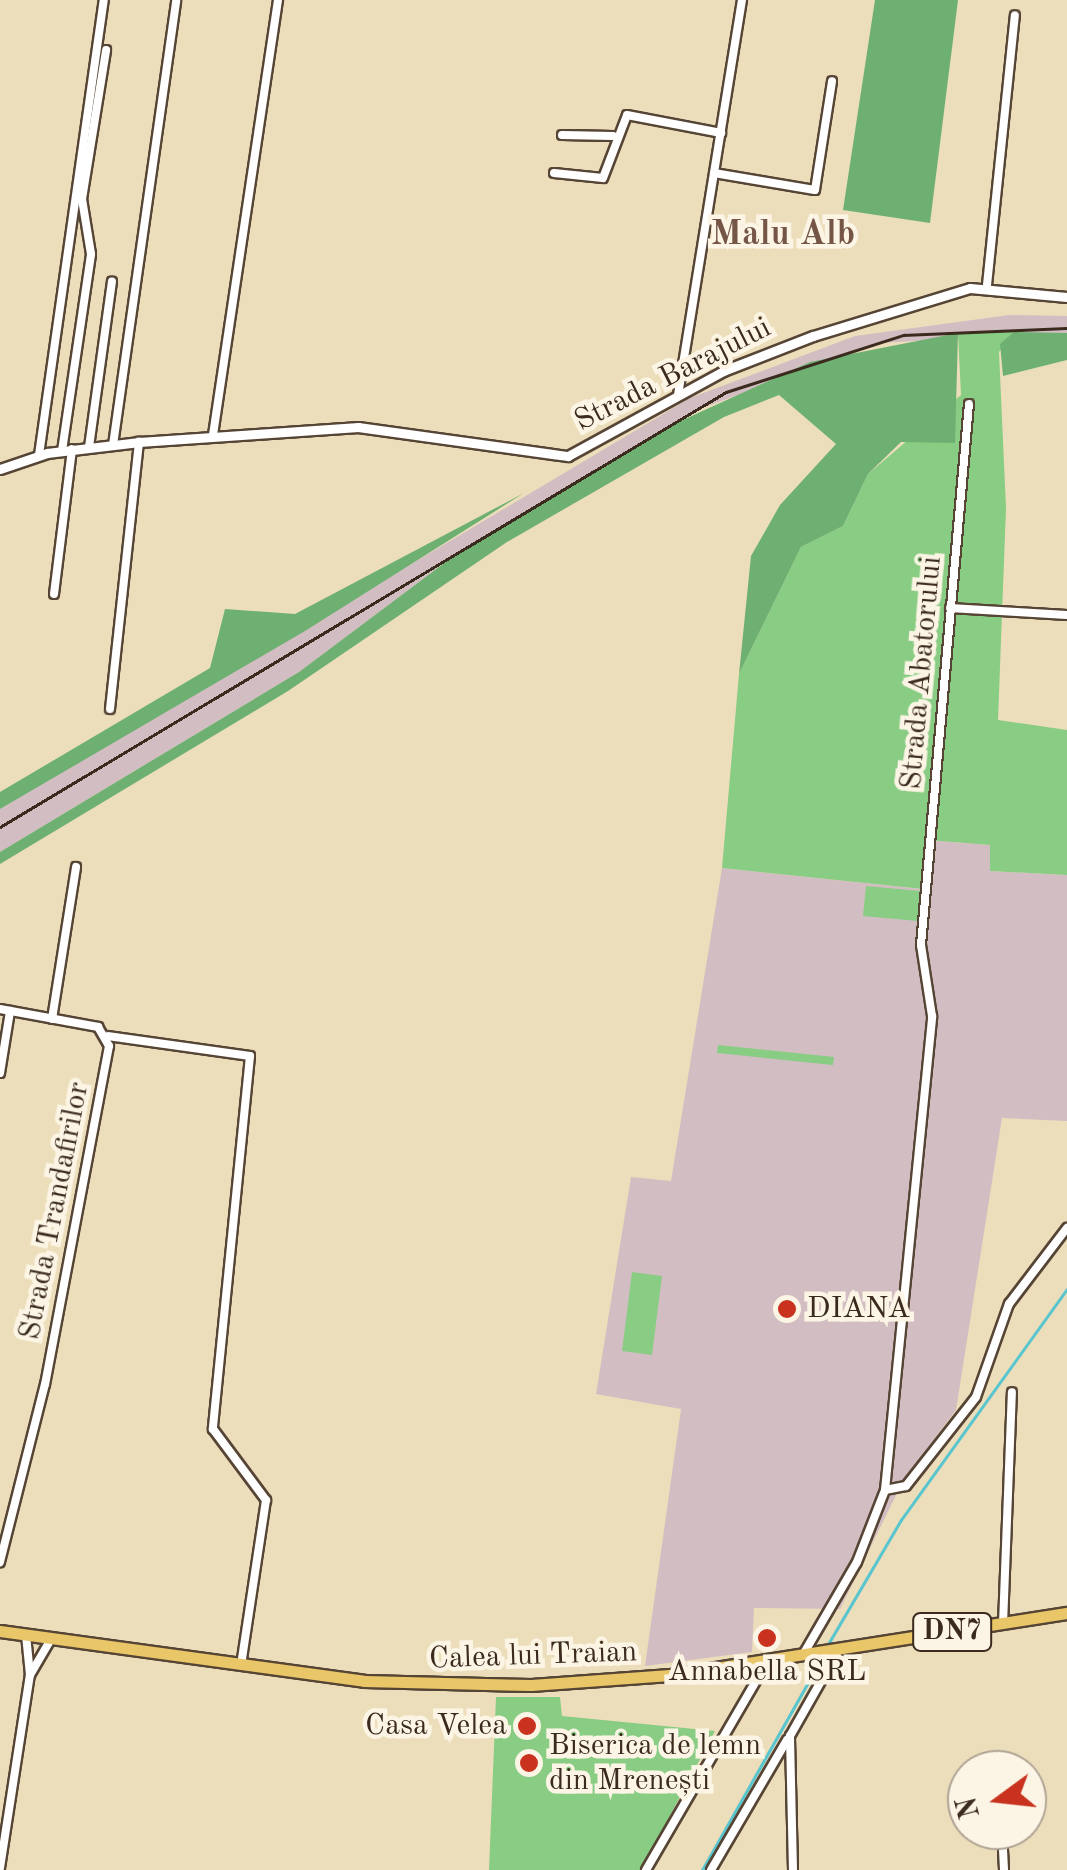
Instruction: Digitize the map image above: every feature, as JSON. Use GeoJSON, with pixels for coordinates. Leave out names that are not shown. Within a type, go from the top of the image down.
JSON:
{"type":"FeatureCollection","features":[{"type":"Feature","properties":{"kind":"highway","name":"Calea lui Traian"},"geometry":{"type":"LineString","coordinates":[[0,1631],[241,1665],[472,1686],[767,1662],[1067,1614]]}},
{"type":"Feature","properties":{"kind":"street"},"geometry":{"type":"LineString","coordinates":[[38,455],[104,0]]}},
{"type":"Feature","properties":{"kind":"street"},"geometry":{"type":"LineString","coordinates":[[113,444],[176,0]]}},
{"type":"Feature","properties":{"kind":"street"},"geometry":{"type":"LineString","coordinates":[[213,435],[278,0]]}},
{"type":"Feature","properties":{"kind":"street"},"geometry":{"type":"LineString","coordinates":[[678,395],[742,0]]}},
{"type":"Feature","properties":{"kind":"street"},"geometry":{"type":"LineString","coordinates":[[987,285],[1016,15]]}},
{"type":"Feature","properties":{"kind":"street"},"geometry":{"type":"LineString","coordinates":[[54,594],[91,254],[82,199],[106,50]]}},
{"type":"Feature","properties":{"kind":"street"},"geometry":{"type":"LineString","coordinates":[[714,173],[815,190],[832,80]]}},
{"type":"Feature","properties":{"kind":"street"},"geometry":{"type":"LineString","coordinates":[[554,174],[603,178],[613,136],[627,115],[720,132]]}},
{"type":"Feature","properties":{"kind":"street"},"geometry":{"type":"LineString","coordinates":[[562,135],[613,136]]}},
{"type":"Feature","properties":{"kind":"street"},"geometry":{"type":"LineString","coordinates":[[89,448],[112,282]]}},
{"type":"Feature","properties":{"kind":"street","name":"Strada Barajului"},"geometry":{"type":"LineString","coordinates":[[0,469],[38,455],[113,444],[358,427],[568,456],[678,395],[785,346],[987,285],[1067,298]]}},
{"type":"Feature","properties":{"kind":"street","name":"Strada Abatorului"},"geometry":{"type":"LineString","coordinates":[[802,1657],[858,1562],[885,1490],[932,1016],[921,945],[969,404]]}},
{"type":"Feature","properties":{"kind":"street"},"geometry":{"type":"LineString","coordinates":[[110,709],[139,442]]}},
{"type":"Feature","properties":{"kind":"street"},"geometry":{"type":"LineString","coordinates":[[950,608],[1067,615]]}},
{"type":"Feature","properties":{"kind":"street"},"geometry":{"type":"LineString","coordinates":[[52,1019],[76,867]]}},
{"type":"Feature","properties":{"kind":"street"},"geometry":{"type":"LineString","coordinates":[[0,1073],[5,1010],[108,1036],[250,1056],[213,1429],[266,1500],[241,1665]]}},
{"type":"Feature","properties":{"kind":"street","name":"Strada Trandafirilor"},"geometry":{"type":"LineString","coordinates":[[0,1562],[45,1384],[108,1036]]}},
{"type":"Feature","properties":{"kind":"street"},"geometry":{"type":"LineString","coordinates":[[885,1490],[906,1486],[976,1398],[1009,1304],[1067,1228]]}},
{"type":"Feature","properties":{"kind":"street"},"geometry":{"type":"LineString","coordinates":[[1003,1624],[1012,1392]]}},
{"type":"Feature","properties":{"kind":"street"},"geometry":{"type":"LineString","coordinates":[[0,1868],[30,1676],[26,1635]]}},
{"type":"Feature","properties":{"kind":"street"},"geometry":{"type":"LineString","coordinates":[[30,1676],[50,1638]]}},
{"type":"Feature","properties":{"kind":"street"},"geometry":{"type":"LineString","coordinates":[[711,1870],[835,1652]]}},
{"type":"Feature","properties":{"kind":"street"},"geometry":{"type":"LineString","coordinates":[[646,1870],[767,1662]]}},
{"type":"Feature","properties":{"kind":"street"},"geometry":{"type":"LineString","coordinates":[[790,1736],[793,1870]]}},
{"type":"Feature","properties":{"kind":"shaded area"},"geometry":{"type":"Polygon","coordinates":[[[1009,315],[1067,316],[1067,333],[878,343],[697,410],[455,555],[299,672],[0,852],[0,809],[690,398],[855,336],[1009,315]]]}},
{"type":"Feature","properties":{"kind":"shaded area"},"geometry":{"type":"Polygon","coordinates":[[[927,840],[990,845],[990,871],[1067,875],[1067,1121],[1002,1118],[956,1410],[904,1479],[840,1609],[754,1608],[752,1652],[645,1666],[681,1409],[596,1394],[631,1177],[671,1181],[722,868],[922,889],[927,840]]]}},
{"type":"Feature","properties":{"kind":"green space"},"geometry":{"type":"Polygon","coordinates":[[[875,0],[958,0],[930,223],[843,210],[875,0]]]}},
{"type":"Feature","properties":{"kind":"green space"},"geometry":{"type":"Polygon","coordinates":[[[1014,332],[999,352],[1006,508],[998,720],[1067,730],[1067,875],[990,871],[990,845],[928,840],[923,889],[722,868],[739,674],[801,547],[843,526],[868,474],[961,395],[958,333],[1014,332]]]}},
{"type":"Feature","properties":{"kind":"green space"},"geometry":{"type":"Polygon","coordinates":[[[1014,332],[1067,333],[1067,360],[1003,376],[1000,344],[1014,332]]]}},
{"type":"Feature","properties":{"kind":"green space"},"geometry":{"type":"Polygon","coordinates":[[[958,333],[955,443],[901,442],[868,474],[843,526],[801,547],[739,674],[751,556],[780,505],[836,444],[779,395],[724,417],[507,542],[288,691],[0,864],[0,852],[299,672],[455,555],[663,429],[810,362],[958,333]]]}},
{"type":"Feature","properties":{"kind":"green space"},"geometry":{"type":"Polygon","coordinates":[[[524,493],[305,631],[0,809],[0,792],[210,668],[225,609],[295,614],[524,493]]]}},
{"type":"Feature","properties":{"kind":"green space"},"geometry":{"type":"Polygon","coordinates":[[[866,886],[920,891],[918,921],[863,916],[866,886]]]}},
{"type":"Feature","properties":{"kind":"green space"},"geometry":{"type":"Polygon","coordinates":[[[718,1045],[834,1057],[833,1065],[717,1053],[718,1045]]]}},
{"type":"Feature","properties":{"kind":"green space"},"geometry":{"type":"Polygon","coordinates":[[[632,1272],[662,1276],[652,1355],[622,1351],[632,1272]]]}},
{"type":"Feature","properties":{"kind":"green space"},"geometry":{"type":"Polygon","coordinates":[[[496,1697],[560,1697],[562,1716],[715,1731],[641,1870],[489,1870],[496,1697]]]}},
{"type":"Feature","properties":{"kind":"waterway"},"geometry":{"type":"LineString","coordinates":[[827,1646],[901,1520],[1067,1289]]}},
{"type":"Feature","properties":{"kind":"waterway"},"geometry":{"type":"LineString","coordinates":[[702,1870],[822,1658]]}},
{"type":"Feature","properties":{"kind":"railway"},"geometry":{"type":"LineString","coordinates":[[0,827],[726,392],[904,335],[1067,328]]}},
{"type":"Feature","properties":{"kind":"place","name":"DIANA"},"geometry":{"type":"Point","coordinates":[787,1309]}},
{"type":"Feature","properties":{"kind":"place","name":"Annabella SRL"},"geometry":{"type":"Point","coordinates":[767,1638]}},
{"type":"Feature","properties":{"kind":"place","name":"Casa Velea"},"geometry":{"type":"Point","coordinates":[527,1726]}},
{"type":"Feature","properties":{"kind":"place","name":"Biserica de lemn din Mrenești"},"geometry":{"type":"Point","coordinates":[529,1763]}},
{"type":"Feature","properties":{"kind":"district","name":"Malu Alb"},"geometry":{"type":"Point","coordinates":[783,235]}}]}
